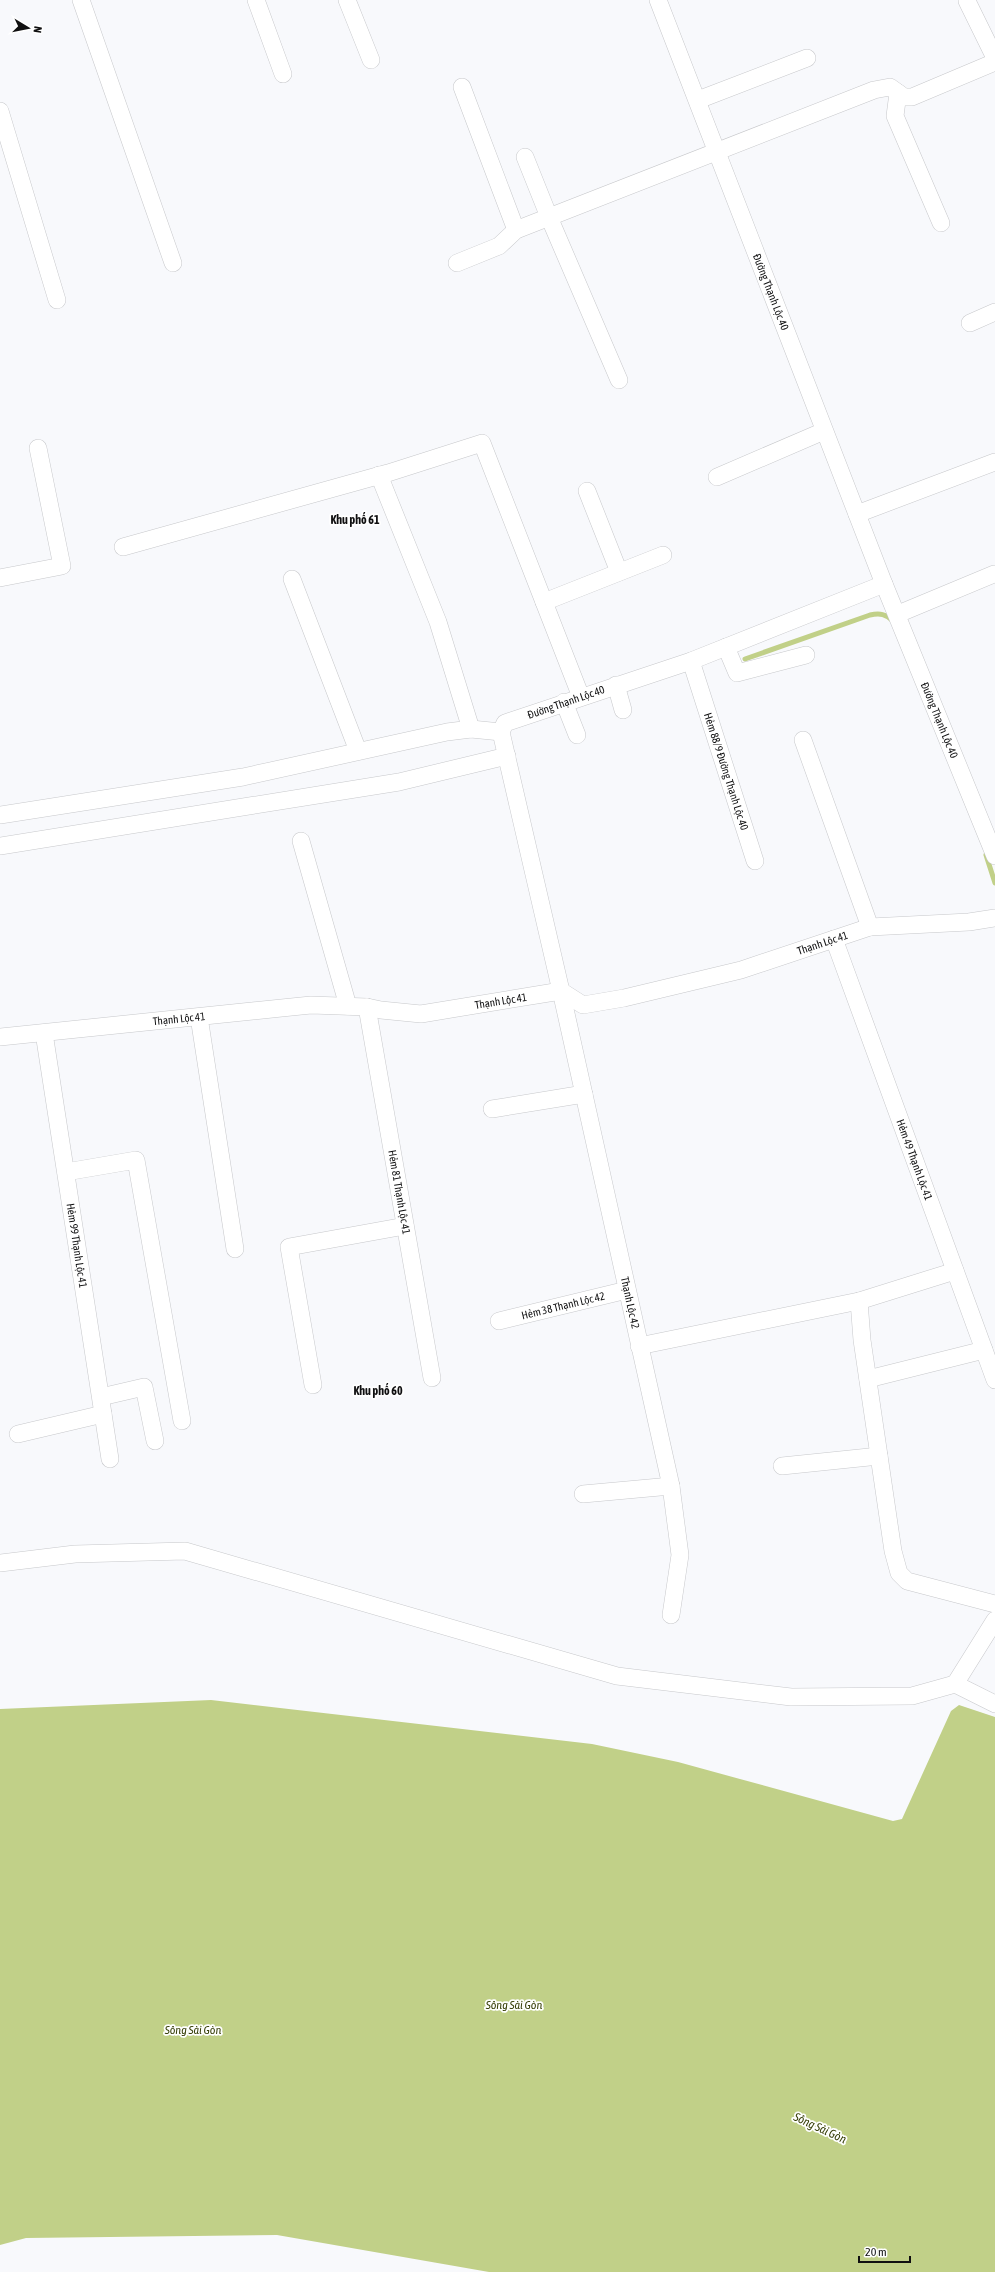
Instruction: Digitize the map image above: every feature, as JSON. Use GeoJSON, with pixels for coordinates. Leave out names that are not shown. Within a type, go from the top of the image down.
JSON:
{"type":"FeatureCollection","features":[{"type":"Feature","properties":{"kind":"street"},"geometry":{"type":"LineString","coordinates":[[82,0],[173,263]]}},
{"type":"Feature","properties":{"kind":"street"},"geometry":{"type":"LineString","coordinates":[[256,0],[283,74]]}},
{"type":"Feature","properties":{"kind":"street"},"geometry":{"type":"LineString","coordinates":[[347,0],[371,60]]}},
{"type":"Feature","properties":{"kind":"street","name":"Đường Thạnh Lộc 40"},"geometry":{"type":"LineString","coordinates":[[660,1],[824,431],[884,584],[898,614],[995,856]]}},
{"type":"Feature","properties":{"kind":"street"},"geometry":{"type":"LineString","coordinates":[[967,1],[995,58]]}},
{"type":"Feature","properties":{"kind":"street"},"geometry":{"type":"LineString","coordinates":[[698,100],[807,58]]}},
{"type":"Feature","properties":{"kind":"street"},"geometry":{"type":"LineString","coordinates":[[457,263],[499,246],[516,230],[880,88],[890,86],[904,97],[912,97],[995,62]]}},
{"type":"Feature","properties":{"kind":"street"},"geometry":{"type":"LineString","coordinates":[[462,87],[516,230]]}},
{"type":"Feature","properties":{"kind":"street"},"geometry":{"type":"LineString","coordinates":[[898,93],[895,116],[941,223]]}},
{"type":"Feature","properties":{"kind":"street"},"geometry":{"type":"LineString","coordinates":[[0,111],[57,300]]}},
{"type":"Feature","properties":{"kind":"street"},"geometry":{"type":"LineString","coordinates":[[525,157],[619,380]]}},
{"type":"Feature","properties":{"kind":"street"},"geometry":{"type":"LineString","coordinates":[[970,323],[995,312]]}},
{"type":"Feature","properties":{"kind":"street"},"geometry":{"type":"LineString","coordinates":[[717,477],[824,431]]}},
{"type":"Feature","properties":{"kind":"street"},"geometry":{"type":"LineString","coordinates":[[123,547],[379,475],[482,443],[581,697]]}},
{"type":"Feature","properties":{"kind":"street"},"geometry":{"type":"LineString","coordinates":[[0,578],[62,566],[38,448]]}},
{"type":"Feature","properties":{"kind":"street"},"geometry":{"type":"LineString","coordinates":[[857,514],[995,462]]}},
{"type":"Feature","properties":{"kind":"street"},"geometry":{"type":"LineString","coordinates":[[379,475],[438,622],[471,729]]}},
{"type":"Feature","properties":{"kind":"street"},"geometry":{"type":"LineString","coordinates":[[587,491],[619,572]]}},
{"type":"Feature","properties":{"kind":"street"},"geometry":{"type":"LineString","coordinates":[[544,602],[663,555]]}},
{"type":"Feature","properties":{"kind":"street"},"geometry":{"type":"LineString","coordinates":[[898,614],[994,574]]}},
{"type":"Feature","properties":{"kind":"street"},"geometry":{"type":"LineString","coordinates":[[292,579],[358,751]]}},
{"type":"Feature","properties":{"kind":"street","name":"Đường Thạnh Lộc 40"},"geometry":{"type":"LineString","coordinates":[[501,732],[505,723],[564,702],[691,661],[884,584]]}},
{"type":"Feature","properties":{"kind":"street"},"geometry":{"type":"LineString","coordinates":[[726,647],[737,673],[806,655]]}},
{"type":"Feature","properties":{"kind":"street","name":"Hẻm 88/9 Đường Thạnh Lộc 40"},"geometry":{"type":"LineString","coordinates":[[691,661],[755,861]]}},
{"type":"Feature","properties":{"kind":"street"},"geometry":{"type":"LineString","coordinates":[[616,685],[623,710]]}},
{"type":"Feature","properties":{"kind":"street"},"geometry":{"type":"LineString","coordinates":[[564,702],[577,735]]}},
{"type":"Feature","properties":{"kind":"street"},"geometry":{"type":"LineString","coordinates":[[0,815],[243,777],[447,732],[471,729],[501,732],[561,991]]}},
{"type":"Feature","properties":{"kind":"street"},"geometry":{"type":"LineString","coordinates":[[803,740],[870,928]]}},
{"type":"Feature","properties":{"kind":"street"},"geometry":{"type":"LineString","coordinates":[[0,846],[400,782],[507,756]]}},
{"type":"Feature","properties":{"kind":"street"},"geometry":{"type":"LineString","coordinates":[[301,841],[348,1006]]}},
{"type":"Feature","properties":{"kind":"street","name":"Thạnh Lộc 41"},"geometry":{"type":"LineString","coordinates":[[0,1037],[311,1005],[367,1007],[421,1014],[561,991],[583,1005],[624,998],[741,970],[870,928],[993,923]]}},
{"type":"Feature","properties":{"kind":"street","name":"Hẻm 49 Thạnh Lộc 41"},"geometry":{"type":"LineString","coordinates":[[834,939],[955,1271],[989,1358],[995,1380]]}},
{"type":"Feature","properties":{"kind":"street","name":"Thạnh Lộc 42"},"geometry":{"type":"LineString","coordinates":[[561,991],[671,1486],[680,1555],[671,1615]]}},
{"type":"Feature","properties":{"kind":"street","name":"Hẻm 81 Thạnh Lộc 41"},"geometry":{"type":"LineString","coordinates":[[367,1007],[432,1378]]}},
{"type":"Feature","properties":{"kind":"street"},"geometry":{"type":"LineString","coordinates":[[199,1017],[235,1249]]}},
{"type":"Feature","properties":{"kind":"street","name":"Hẻm 99 Thạnh Lộc 41"},"geometry":{"type":"LineString","coordinates":[[44,1032],[110,1459]]}},
{"type":"Feature","properties":{"kind":"street"},"geometry":{"type":"LineString","coordinates":[[492,1109],[584,1094]]}},
{"type":"Feature","properties":{"kind":"street"},"geometry":{"type":"LineString","coordinates":[[66,1172],[136,1160],[182,1421]]}},
{"type":"Feature","properties":{"kind":"street"},"geometry":{"type":"LineString","coordinates":[[313,1385],[289,1247],[405,1226]]}},
{"type":"Feature","properties":{"kind":"street"},"geometry":{"type":"LineString","coordinates":[[639,1346],[859,1301],[955,1271]]}},
{"type":"Feature","properties":{"kind":"street","name":"Hẻm 38 Thạnh Lộc 42"},"geometry":{"type":"LineString","coordinates":[[499,1320],[627,1290]]}},
{"type":"Feature","properties":{"kind":"street"},"geometry":{"type":"LineString","coordinates":[[859,1301],[868,1379],[893,1551],[902,1578],[915,1584],[995,1604]]}},
{"type":"Feature","properties":{"kind":"street"},"geometry":{"type":"LineString","coordinates":[[868,1379],[989,1358]]}},
{"type":"Feature","properties":{"kind":"street"},"geometry":{"type":"LineString","coordinates":[[100,1397],[144,1387],[155,1441]]}},
{"type":"Feature","properties":{"kind":"street"},"geometry":{"type":"LineString","coordinates":[[18,1434],[104,1414]]}},
{"type":"Feature","properties":{"kind":"street"},"geometry":{"type":"LineString","coordinates":[[782,1466],[879,1456]]}},
{"type":"Feature","properties":{"kind":"street"},"geometry":{"type":"LineString","coordinates":[[583,1494],[671,1486]]}},
{"type":"Feature","properties":{"kind":"street"},"geometry":{"type":"LineString","coordinates":[[0,1563],[75,1554],[185,1551],[617,1676],[791,1698],[912,1696],[955,1684],[995,1704]]}},
{"type":"Feature","properties":{"kind":"street"},"geometry":{"type":"LineString","coordinates":[[955,1684],[995,1620]]}},
{"type":"Feature","properties":{"kind":"water","name":"Sông Sài Gòn"},"geometry":{"type":"Polygon","coordinates":[[[211,1700],[592,1744],[678,1762],[893,1821],[902,1819],[951,1711],[959,1705],[995,1717],[995,2272],[489,2272],[277,2235],[26,2238],[0,2245],[0,1709],[211,1700]]]}},
{"type":"Feature","properties":{"kind":"waterway"},"geometry":{"type":"LineString","coordinates":[[745,659],[870,615],[883,615],[893,621]]}},
{"type":"Feature","properties":{"kind":"waterway"},"geometry":{"type":"LineString","coordinates":[[986,855],[995,883]]}},
{"type":"Feature","properties":{"kind":"district","name":"Khu phố 61"},"geometry":{"type":"Point","coordinates":[355,520]}},
{"type":"Feature","properties":{"kind":"district","name":"Khu phố 60"},"geometry":{"type":"Point","coordinates":[378,1391]}}]}
